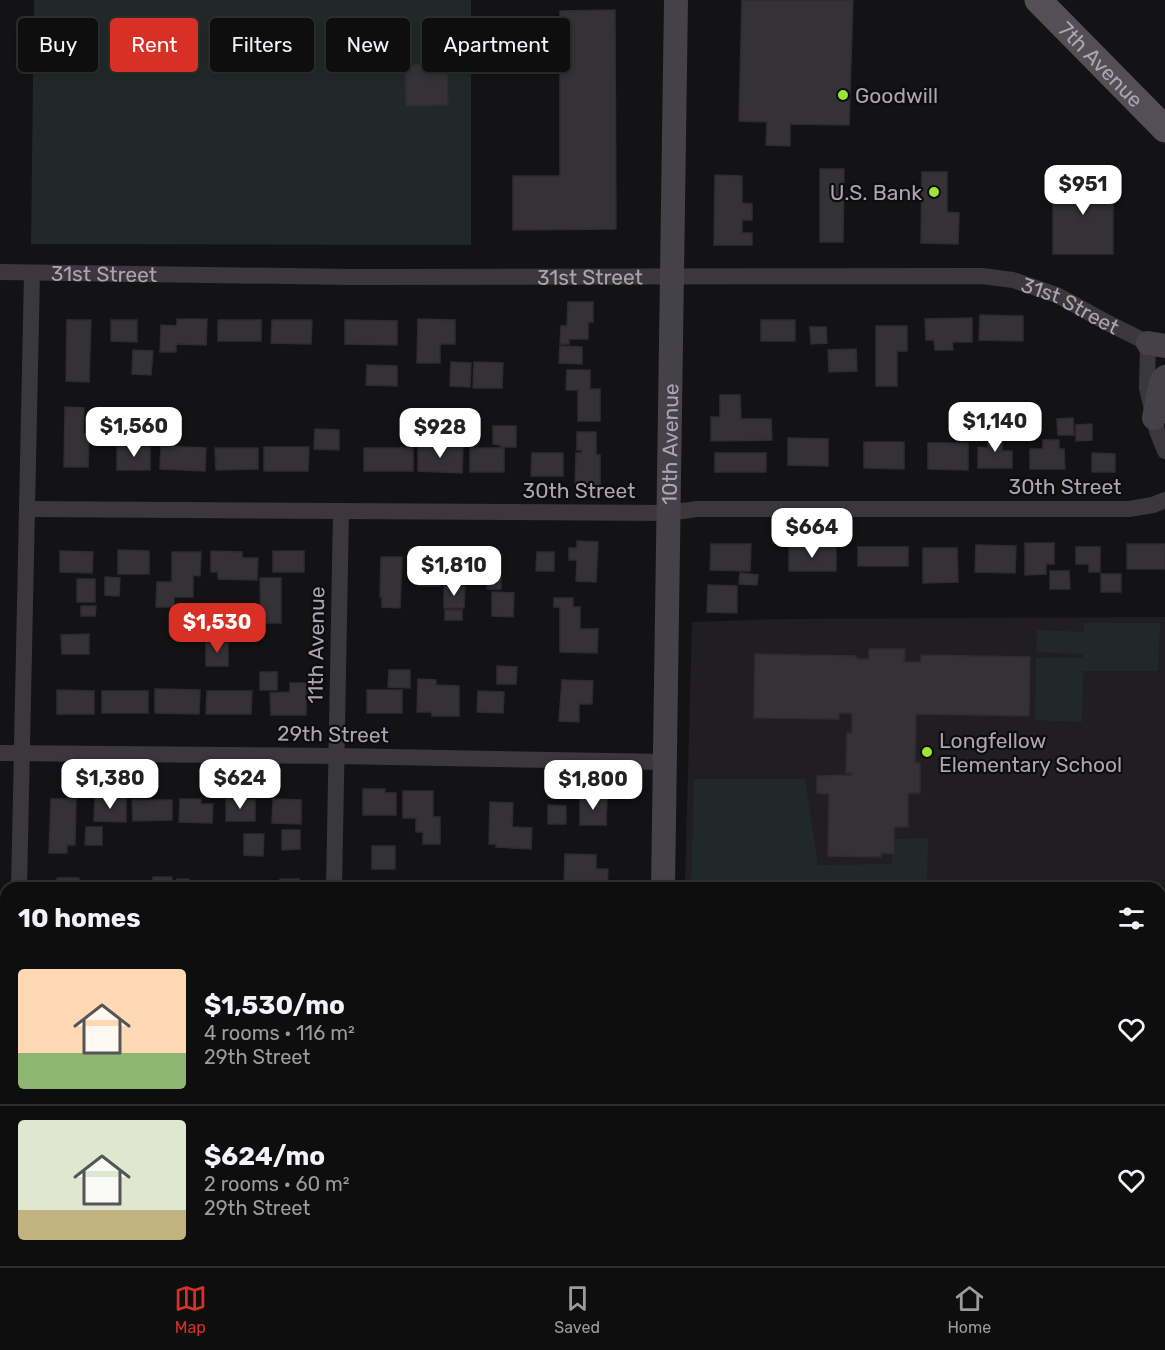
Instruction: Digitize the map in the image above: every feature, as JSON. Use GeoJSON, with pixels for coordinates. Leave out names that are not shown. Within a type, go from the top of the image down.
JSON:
{"type":"FeatureCollection","features":[{"type":"Feature","properties":{"kind":"main road","name":"7th Avenue"},"geometry":{"type":"LineString","coordinates":[[1038,0],[1165,129]]}},
{"type":"Feature","properties":{"kind":"street","name":"10th Avenue"},"geometry":{"type":"LineString","coordinates":[[663,882],[676,0]]}},
{"type":"Feature","properties":{"kind":"street","name":"31st Street"},"geometry":{"type":"LineString","coordinates":[[0,272],[352,277],[982,276],[1013,280],[1057,295],[1106,322],[1157,344]]}},
{"type":"Feature","properties":{"kind":"street"},"geometry":{"type":"LineString","coordinates":[[19,882],[32,273]]}},
{"type":"Feature","properties":{"kind":"street"},"geometry":{"type":"LineString","coordinates":[[1157,344],[1147,388],[1165,451]]}},
{"type":"Feature","properties":{"kind":"street"},"geometry":{"type":"LineString","coordinates":[[1154,418],[1161,382],[1165,377]]}},
{"type":"Feature","properties":{"kind":"street","name":"30th Street"},"geometry":{"type":"LineString","coordinates":[[27,509],[668,513],[697,509],[1129,509],[1165,500]]}},
{"type":"Feature","properties":{"kind":"street","name":"11th Avenue"},"geometry":{"type":"LineString","coordinates":[[334,882],[341,512]]}},
{"type":"Feature","properties":{"kind":"street","name":"29th Street"},"geometry":{"type":"LineString","coordinates":[[0,753],[665,762]]}},
{"type":"Feature","properties":{"kind":"shaded area"},"geometry":{"type":"Polygon","coordinates":[[[34,0],[471,0],[471,18],[422,18],[422,72],[471,72],[471,245],[31,244],[33,72],[98,72],[98,18],[34,18],[34,0]]]}},
{"type":"Feature","properties":{"kind":"shaded area","name":"Longfellow Elementary School"},"geometry":{"type":"Polygon","coordinates":[[[1165,617],[1165,882],[685,882],[692,622],[780,619],[1165,617]]]}},
{"type":"Feature","properties":{"kind":"shaded area"},"geometry":{"type":"Polygon","coordinates":[[[1084,623],[1160,623],[1158,671],[1083,671],[1082,722],[1035,720],[1036,658],[1083,658],[1083,654],[1036,652],[1037,630],[1084,632],[1084,623]]]}},
{"type":"Feature","properties":{"kind":"shaded area"},"geometry":{"type":"Polygon","coordinates":[[[694,779],[805,779],[818,865],[891,864],[896,839],[928,838],[927,882],[691,882],[694,779]]]}},
{"type":"Feature","properties":{"kind":"building"},"geometry":{"type":"Polygon","coordinates":[[[742,0],[853,0],[849,125],[790,124],[790,146],[766,145],[767,122],[739,121],[742,0]]]}},
{"type":"Feature","properties":{"kind":"building"},"geometry":{"type":"Polygon","coordinates":[[[615,10],[616,229],[513,230],[513,176],[560,176],[560,72],[570,72],[570,18],[560,18],[560,11],[615,10]]]}},
{"type":"Feature","properties":{"kind":"building"},"geometry":{"type":"Polygon","coordinates":[[[410,65],[422,65],[422,72],[447,72],[448,105],[406,106],[405,72],[410,72],[410,65]]]}},
{"type":"Feature","properties":{"kind":"building"},"geometry":{"type":"Polygon","coordinates":[[[820,169],[844,169],[843,242],[820,242],[820,169]]]}},
{"type":"Feature","properties":{"kind":"building","name":"U.S. Bank"},"geometry":{"type":"Polygon","coordinates":[[[922,172],[947,172],[947,212],[959,213],[958,244],[921,243],[922,172]]]}},
{"type":"Feature","properties":{"kind":"building"},"geometry":{"type":"Polygon","coordinates":[[[715,175],[742,176],[742,203],[752,204],[752,220],[742,220],[742,233],[752,233],[752,245],[714,245],[715,175]]]}},
{"type":"Feature","properties":{"kind":"building"},"geometry":{"type":"Polygon","coordinates":[[[1113,177],[1113,254],[1053,254],[1053,178],[1113,177]]]}},
{"type":"Feature","properties":{"kind":"building"},"geometry":{"type":"Polygon","coordinates":[[[568,302],[593,302],[593,322],[588,322],[588,339],[569,339],[569,344],[560,344],[561,326],[567,326],[568,302]]]}},
{"type":"Feature","properties":{"kind":"building"},"geometry":{"type":"Polygon","coordinates":[[[980,315],[1023,316],[1023,341],[979,340],[980,315]]]}},
{"type":"Feature","properties":{"kind":"building"},"geometry":{"type":"Polygon","coordinates":[[[972,318],[972,342],[952,342],[953,350],[935,350],[934,340],[926,340],[925,319],[972,318]]]}},
{"type":"Feature","properties":{"kind":"building"},"geometry":{"type":"Polygon","coordinates":[[[177,319],[207,319],[206,345],[176,344],[176,352],[160,352],[161,325],[177,326],[177,319]]]}},
{"type":"Feature","properties":{"kind":"building"},"geometry":{"type":"Polygon","coordinates":[[[418,319],[455,320],[455,344],[440,344],[440,363],[417,363],[418,319]]]}},
{"type":"Feature","properties":{"kind":"building"},"geometry":{"type":"Polygon","coordinates":[[[67,320],[91,320],[89,382],[66,381],[67,320]]]}},
{"type":"Feature","properties":{"kind":"building"},"geometry":{"type":"Polygon","coordinates":[[[111,320],[137,320],[137,342],[111,341],[111,320]]]}},
{"type":"Feature","properties":{"kind":"building"},"geometry":{"type":"Polygon","coordinates":[[[218,320],[261,320],[261,341],[218,341],[218,320]]]}},
{"type":"Feature","properties":{"kind":"building"},"geometry":{"type":"Polygon","coordinates":[[[272,320],[312,320],[311,344],[271,343],[272,320]]]}},
{"type":"Feature","properties":{"kind":"building"},"geometry":{"type":"Polygon","coordinates":[[[345,320],[397,321],[397,345],[345,344],[345,320]]]}},
{"type":"Feature","properties":{"kind":"building"},"geometry":{"type":"Polygon","coordinates":[[[761,320],[795,320],[795,341],[761,341],[761,320]]]}},
{"type":"Feature","properties":{"kind":"building"},"geometry":{"type":"Polygon","coordinates":[[[876,326],[907,326],[907,351],[897,351],[897,386],[876,386],[876,326]]]}},
{"type":"Feature","properties":{"kind":"building"},"geometry":{"type":"Polygon","coordinates":[[[810,327],[826,327],[827,343],[811,344],[810,327]]]}},
{"type":"Feature","properties":{"kind":"building"},"geometry":{"type":"Polygon","coordinates":[[[560,346],[582,347],[582,364],[559,363],[560,346]]]}},
{"type":"Feature","properties":{"kind":"building"},"geometry":{"type":"Polygon","coordinates":[[[856,349],[857,371],[829,372],[828,350],[856,349]]]}},
{"type":"Feature","properties":{"kind":"building"},"geometry":{"type":"Polygon","coordinates":[[[133,350],[153,351],[151,375],[132,374],[133,350]]]}},
{"type":"Feature","properties":{"kind":"building"},"geometry":{"type":"Polygon","coordinates":[[[451,362],[471,363],[470,387],[450,386],[451,362]]]}},
{"type":"Feature","properties":{"kind":"building"},"geometry":{"type":"Polygon","coordinates":[[[474,362],[503,363],[502,388],[473,388],[474,362]]]}},
{"type":"Feature","properties":{"kind":"building"},"geometry":{"type":"Polygon","coordinates":[[[367,365],[397,366],[397,386],[366,385],[367,365]]]}},
{"type":"Feature","properties":{"kind":"building"},"geometry":{"type":"Polygon","coordinates":[[[567,370],[590,370],[590,389],[600,389],[600,421],[578,421],[578,390],[566,390],[567,370]]]}},
{"type":"Feature","properties":{"kind":"building"},"geometry":{"type":"Polygon","coordinates":[[[720,395],[740,395],[741,419],[771,419],[772,440],[711,441],[711,417],[720,417],[720,395]]]}},
{"type":"Feature","properties":{"kind":"building"},"geometry":{"type":"Polygon","coordinates":[[[65,407],[84,408],[83,434],[89,434],[88,467],[64,467],[65,407]]]}},
{"type":"Feature","properties":{"kind":"building"},"geometry":{"type":"Polygon","coordinates":[[[107,416],[125,417],[124,443],[107,442],[107,416]]]}},
{"type":"Feature","properties":{"kind":"building"},"geometry":{"type":"Polygon","coordinates":[[[1073,418],[1074,435],[1058,435],[1057,419],[1073,418]]]}},
{"type":"Feature","properties":{"kind":"building"},"geometry":{"type":"Polygon","coordinates":[[[1092,424],[1092,440],[1076,441],[1076,425],[1092,424]]]}},
{"type":"Feature","properties":{"kind":"building"},"geometry":{"type":"Polygon","coordinates":[[[493,426],[516,426],[516,447],[501,447],[501,445],[493,444],[493,426]]]}},
{"type":"Feature","properties":{"kind":"building"},"geometry":{"type":"Polygon","coordinates":[[[315,429],[339,430],[339,450],[314,449],[315,429]]]}},
{"type":"Feature","properties":{"kind":"building"},"geometry":{"type":"Polygon","coordinates":[[[988,431],[1003,431],[1002,451],[1012,451],[1012,468],[978,468],[978,447],[988,448],[988,431]]]}},
{"type":"Feature","properties":{"kind":"building"},"geometry":{"type":"Polygon","coordinates":[[[577,432],[596,432],[596,455],[600,455],[600,488],[575,488],[576,453],[582,453],[582,450],[577,450],[577,432]]]}},
{"type":"Feature","properties":{"kind":"building"},"geometry":{"type":"Polygon","coordinates":[[[788,438],[828,439],[828,466],[788,465],[788,438]]]}},
{"type":"Feature","properties":{"kind":"building"},"geometry":{"type":"Polygon","coordinates":[[[1043,440],[1059,440],[1059,449],[1064,449],[1065,469],[1030,469],[1030,449],[1043,449],[1043,440]]]}},
{"type":"Feature","properties":{"kind":"building"},"geometry":{"type":"Polygon","coordinates":[[[864,442],[904,442],[904,469],[864,468],[864,442]]]}},
{"type":"Feature","properties":{"kind":"building"},"geometry":{"type":"Polygon","coordinates":[[[928,443],[968,443],[968,470],[928,469],[928,443]]]}},
{"type":"Feature","properties":{"kind":"building"},"geometry":{"type":"Polygon","coordinates":[[[161,446],[206,448],[205,471],[160,469],[161,446]]]}},
{"type":"Feature","properties":{"kind":"building"},"geometry":{"type":"Polygon","coordinates":[[[418,446],[463,447],[462,473],[418,471],[418,446]]]}},
{"type":"Feature","properties":{"kind":"building"},"geometry":{"type":"Polygon","coordinates":[[[117,447],[150,447],[150,470],[117,470],[117,447]]]}},
{"type":"Feature","properties":{"kind":"building"},"geometry":{"type":"Polygon","coordinates":[[[264,447],[309,447],[308,471],[264,471],[264,447]]]}},
{"type":"Feature","properties":{"kind":"building"},"geometry":{"type":"Polygon","coordinates":[[[215,448],[258,448],[258,469],[216,470],[215,448]]]}},
{"type":"Feature","properties":{"kind":"building"},"geometry":{"type":"Polygon","coordinates":[[[364,448],[413,448],[413,471],[364,471],[364,448]]]}},
{"type":"Feature","properties":{"kind":"building"},"geometry":{"type":"Polygon","coordinates":[[[470,448],[504,448],[504,472],[470,472],[470,448]]]}},
{"type":"Feature","properties":{"kind":"building"},"geometry":{"type":"Polygon","coordinates":[[[532,453],[563,453],[563,476],[531,476],[532,453]]]}},
{"type":"Feature","properties":{"kind":"building"},"geometry":{"type":"Polygon","coordinates":[[[715,453],[766,453],[766,472],[715,472],[715,453]]]}},
{"type":"Feature","properties":{"kind":"building"},"geometry":{"type":"Polygon","coordinates":[[[1092,453],[1115,454],[1115,472],[1092,472],[1092,453]]]}},
{"type":"Feature","properties":{"kind":"building"},"geometry":{"type":"Polygon","coordinates":[[[577,541],[598,542],[596,582],[576,581],[577,560],[569,560],[569,548],[577,548],[577,541]]]}},
{"type":"Feature","properties":{"kind":"building"},"geometry":{"type":"Polygon","coordinates":[[[1025,543],[1054,543],[1054,564],[1046,564],[1046,574],[1025,575],[1025,543]]]}},
{"type":"Feature","properties":{"kind":"building"},"geometry":{"type":"Polygon","coordinates":[[[711,544],[751,544],[750,571],[710,570],[711,544]]]}},
{"type":"Feature","properties":{"kind":"building"},"geometry":{"type":"Polygon","coordinates":[[[1127,544],[1165,544],[1165,569],[1127,569],[1127,544]]]}},
{"type":"Feature","properties":{"kind":"building"},"geometry":{"type":"Polygon","coordinates":[[[976,545],[1016,546],[1015,573],[975,572],[976,545]]]}},
{"type":"Feature","properties":{"kind":"building"},"geometry":{"type":"Polygon","coordinates":[[[789,546],[836,547],[836,571],[789,571],[789,546]]]}},
{"type":"Feature","properties":{"kind":"building"},"geometry":{"type":"Polygon","coordinates":[[[858,547],[908,547],[908,566],[858,566],[858,547]]]}},
{"type":"Feature","properties":{"kind":"building"},"geometry":{"type":"Polygon","coordinates":[[[1076,547],[1100,547],[1100,572],[1089,572],[1089,564],[1076,564],[1076,547]]]}},
{"type":"Feature","properties":{"kind":"building"},"geometry":{"type":"Polygon","coordinates":[[[923,548],[957,548],[958,582],[923,583],[923,548]]]}},
{"type":"Feature","properties":{"kind":"building"},"geometry":{"type":"Polygon","coordinates":[[[118,550],[149,551],[149,574],[118,574],[118,550]]]}},
{"type":"Feature","properties":{"kind":"building"},"geometry":{"type":"Polygon","coordinates":[[[60,551],[93,552],[92,573],[60,572],[60,551]]]}},
{"type":"Feature","properties":{"kind":"building"},"geometry":{"type":"Polygon","coordinates":[[[211,551],[242,552],[242,558],[258,558],[257,580],[218,579],[218,572],[211,572],[211,551]]]}},
{"type":"Feature","properties":{"kind":"building"},"geometry":{"type":"Polygon","coordinates":[[[273,551],[304,551],[304,572],[273,572],[273,551]]]}},
{"type":"Feature","properties":{"kind":"building"},"geometry":{"type":"Polygon","coordinates":[[[172,552],[201,552],[200,576],[193,575],[193,597],[174,597],[174,607],[156,607],[157,582],[172,582],[172,552]]]}},
{"type":"Feature","properties":{"kind":"building"},"geometry":{"type":"Polygon","coordinates":[[[537,552],[554,552],[554,571],[536,571],[537,552]]]}},
{"type":"Feature","properties":{"kind":"building"},"geometry":{"type":"Polygon","coordinates":[[[418,553],[448,553],[448,578],[440,578],[440,586],[418,586],[418,553]]]}},
{"type":"Feature","properties":{"kind":"building"},"geometry":{"type":"Polygon","coordinates":[[[472,554],[501,554],[501,589],[487,589],[487,579],[472,579],[472,554]]]}},
{"type":"Feature","properties":{"kind":"building"},"geometry":{"type":"Polygon","coordinates":[[[381,557],[402,557],[400,608],[382,607],[381,557]]]}},
{"type":"Feature","properties":{"kind":"building"},"geometry":{"type":"Polygon","coordinates":[[[1050,571],[1069,571],[1070,589],[1050,589],[1050,571]]]}},
{"type":"Feature","properties":{"kind":"building"},"geometry":{"type":"Polygon","coordinates":[[[740,573],[758,575],[757,585],[739,584],[740,573]]]}},
{"type":"Feature","properties":{"kind":"building"},"geometry":{"type":"Polygon","coordinates":[[[1101,574],[1121,574],[1121,592],[1101,592],[1101,574]]]}},
{"type":"Feature","properties":{"kind":"building"},"geometry":{"type":"Polygon","coordinates":[[[105,577],[120,578],[119,596],[105,595],[105,577]]]}},
{"type":"Feature","properties":{"kind":"building"},"geometry":{"type":"Polygon","coordinates":[[[260,578],[281,578],[281,623],[261,623],[260,578]]]}},
{"type":"Feature","properties":{"kind":"building"},"geometry":{"type":"Polygon","coordinates":[[[77,579],[95,579],[95,602],[77,602],[77,579]]]}},
{"type":"Feature","properties":{"kind":"building"},"geometry":{"type":"Polygon","coordinates":[[[708,585],[737,586],[737,613],[707,612],[708,585]]]}},
{"type":"Feature","properties":{"kind":"building"},"geometry":{"type":"Polygon","coordinates":[[[444,586],[465,586],[464,608],[444,608],[444,586]]]}},
{"type":"Feature","properties":{"kind":"building"},"geometry":{"type":"Polygon","coordinates":[[[492,592],[514,593],[513,617],[492,616],[492,592]]]}},
{"type":"Feature","properties":{"kind":"building"},"geometry":{"type":"Polygon","coordinates":[[[554,598],[573,598],[573,607],[580,607],[580,629],[598,629],[597,653],[560,652],[560,607],[554,607],[554,598]]]}},
{"type":"Feature","properties":{"kind":"building"},"geometry":{"type":"Polygon","coordinates":[[[81,606],[96,606],[95,616],[81,616],[81,606]]]}},
{"type":"Feature","properties":{"kind":"building"},"geometry":{"type":"Polygon","coordinates":[[[445,610],[462,610],[462,620],[445,620],[445,610]]]}},
{"type":"Feature","properties":{"kind":"building"},"geometry":{"type":"Polygon","coordinates":[[[89,634],[89,654],[62,654],[61,635],[89,634]]]}},
{"type":"Feature","properties":{"kind":"building"},"geometry":{"type":"Polygon","coordinates":[[[228,642],[228,666],[206,666],[206,643],[228,642]]]}},
{"type":"Feature","properties":{"kind":"building"},"geometry":{"type":"Polygon","coordinates":[[[869,649],[905,649],[904,662],[921,662],[921,655],[1030,657],[1029,716],[916,714],[915,763],[920,763],[920,793],[908,793],[908,827],[894,827],[894,854],[881,853],[881,857],[828,856],[829,794],[817,793],[817,776],[852,775],[846,771],[847,733],[852,733],[852,713],[839,713],[839,719],[754,718],[755,654],[856,656],[856,659],[869,659],[869,649]]]}},
{"type":"Feature","properties":{"kind":"building"},"geometry":{"type":"Polygon","coordinates":[[[497,666],[517,667],[516,684],[497,684],[497,666]]]}},
{"type":"Feature","properties":{"kind":"building"},"geometry":{"type":"Polygon","coordinates":[[[389,670],[410,670],[410,688],[388,687],[389,670]]]}},
{"type":"Feature","properties":{"kind":"building"},"geometry":{"type":"Polygon","coordinates":[[[260,672],[277,672],[277,690],[260,690],[260,672]]]}},
{"type":"Feature","properties":{"kind":"building"},"geometry":{"type":"Polygon","coordinates":[[[418,679],[436,680],[436,685],[459,686],[459,716],[432,716],[432,712],[417,712],[418,679]]]}},
{"type":"Feature","properties":{"kind":"building"},"geometry":{"type":"Polygon","coordinates":[[[562,680],[593,681],[592,704],[579,704],[579,722],[559,721],[562,680]]]}},
{"type":"Feature","properties":{"kind":"building"},"geometry":{"type":"Polygon","coordinates":[[[290,683],[306,683],[306,715],[271,715],[270,693],[290,692],[290,683]]]}},
{"type":"Feature","properties":{"kind":"building"},"geometry":{"type":"Polygon","coordinates":[[[155,689],[200,690],[199,714],[155,713],[155,689]]]}},
{"type":"Feature","properties":{"kind":"building"},"geometry":{"type":"Polygon","coordinates":[[[57,690],[94,691],[94,714],[57,714],[57,690]]]}},
{"type":"Feature","properties":{"kind":"building"},"geometry":{"type":"Polygon","coordinates":[[[367,690],[402,690],[402,713],[367,713],[367,690]]]}},
{"type":"Feature","properties":{"kind":"building"},"geometry":{"type":"Polygon","coordinates":[[[102,691],[148,691],[148,713],[102,713],[102,691]]]}},
{"type":"Feature","properties":{"kind":"building"},"geometry":{"type":"Polygon","coordinates":[[[207,691],[252,691],[251,714],[206,714],[207,691]]]}},
{"type":"Feature","properties":{"kind":"building"},"geometry":{"type":"Polygon","coordinates":[[[478,691],[504,692],[503,713],[477,712],[478,691]]]}},
{"type":"Feature","properties":{"kind":"building"},"geometry":{"type":"Polygon","coordinates":[[[363,789],[385,789],[385,793],[396,793],[396,815],[363,815],[363,789]]]}},
{"type":"Feature","properties":{"kind":"building"},"geometry":{"type":"Polygon","coordinates":[[[403,791],[433,791],[433,817],[440,817],[440,844],[423,844],[423,832],[416,832],[416,818],[403,818],[403,791]]]}},
{"type":"Feature","properties":{"kind":"building"},"geometry":{"type":"Polygon","coordinates":[[[580,796],[607,797],[606,825],[580,825],[580,796]]]}},
{"type":"Feature","properties":{"kind":"building"},"geometry":{"type":"Polygon","coordinates":[[[95,797],[126,798],[126,822],[94,821],[95,797]]]}},
{"type":"Feature","properties":{"kind":"building"},"geometry":{"type":"Polygon","coordinates":[[[51,799],[76,799],[75,845],[67,845],[67,853],[49,853],[51,799]]]}},
{"type":"Feature","properties":{"kind":"building"},"geometry":{"type":"Polygon","coordinates":[[[180,799],[201,799],[201,804],[213,804],[212,823],[179,822],[180,799]]]}},
{"type":"Feature","properties":{"kind":"building"},"geometry":{"type":"Polygon","coordinates":[[[226,799],[255,800],[255,821],[226,821],[226,799]]]}},
{"type":"Feature","properties":{"kind":"building"},"geometry":{"type":"Polygon","coordinates":[[[273,799],[301,800],[301,824],[272,823],[273,799]]]}},
{"type":"Feature","properties":{"kind":"building"},"geometry":{"type":"Polygon","coordinates":[[[132,800],[172,800],[172,820],[133,821],[132,800]]]}},
{"type":"Feature","properties":{"kind":"building"},"geometry":{"type":"Polygon","coordinates":[[[490,802],[513,803],[512,827],[532,828],[531,849],[496,847],[497,844],[489,844],[490,802]]]}},
{"type":"Feature","properties":{"kind":"building"},"geometry":{"type":"Polygon","coordinates":[[[548,805],[566,806],[566,824],[548,824],[548,805]]]}},
{"type":"Feature","properties":{"kind":"building"},"geometry":{"type":"Polygon","coordinates":[[[86,827],[102,827],[102,845],[85,845],[86,827]]]}},
{"type":"Feature","properties":{"kind":"building"},"geometry":{"type":"Polygon","coordinates":[[[282,830],[300,830],[300,849],[282,850],[282,830]]]}},
{"type":"Feature","properties":{"kind":"building"},"geometry":{"type":"Polygon","coordinates":[[[244,834],[264,834],[263,856],[244,855],[244,834]]]}},
{"type":"Feature","properties":{"kind":"building"},"geometry":{"type":"Polygon","coordinates":[[[372,846],[395,846],[395,869],[372,869],[372,846]]]}},
{"type":"Feature","properties":{"kind":"building"},"geometry":{"type":"Polygon","coordinates":[[[565,854],[596,855],[596,869],[608,869],[607,882],[564,882],[565,854]]]}},
{"type":"Feature","properties":{"kind":"building"},"geometry":{"type":"Polygon","coordinates":[[[153,877],[172,877],[172,882],[153,882],[153,877]]]}},
{"type":"Feature","properties":{"kind":"building"},"geometry":{"type":"Polygon","coordinates":[[[57,878],[79,878],[79,882],[57,882],[57,878]]]}},
{"type":"Feature","properties":{"kind":"building"},"geometry":{"type":"Polygon","coordinates":[[[177,879],[189,879],[189,882],[177,882],[177,879]]]}},
{"type":"Feature","properties":{"kind":"building"},"geometry":{"type":"Polygon","coordinates":[[[280,879],[299,879],[299,882],[280,882],[280,879]]]}},
{"type":"Feature","properties":{"kind":"place","name":"Goodwill"},"geometry":{"type":"Point","coordinates":[843,95]}},
{"type":"Feature","properties":{"kind":"place","name":"U.S. Bank"},"geometry":{"type":"Point","coordinates":[934,192]}},
{"type":"Feature","properties":{"kind":"place","name":"Longfellow Elementary School"},"geometry":{"type":"Point","coordinates":[927,752]}}]}
